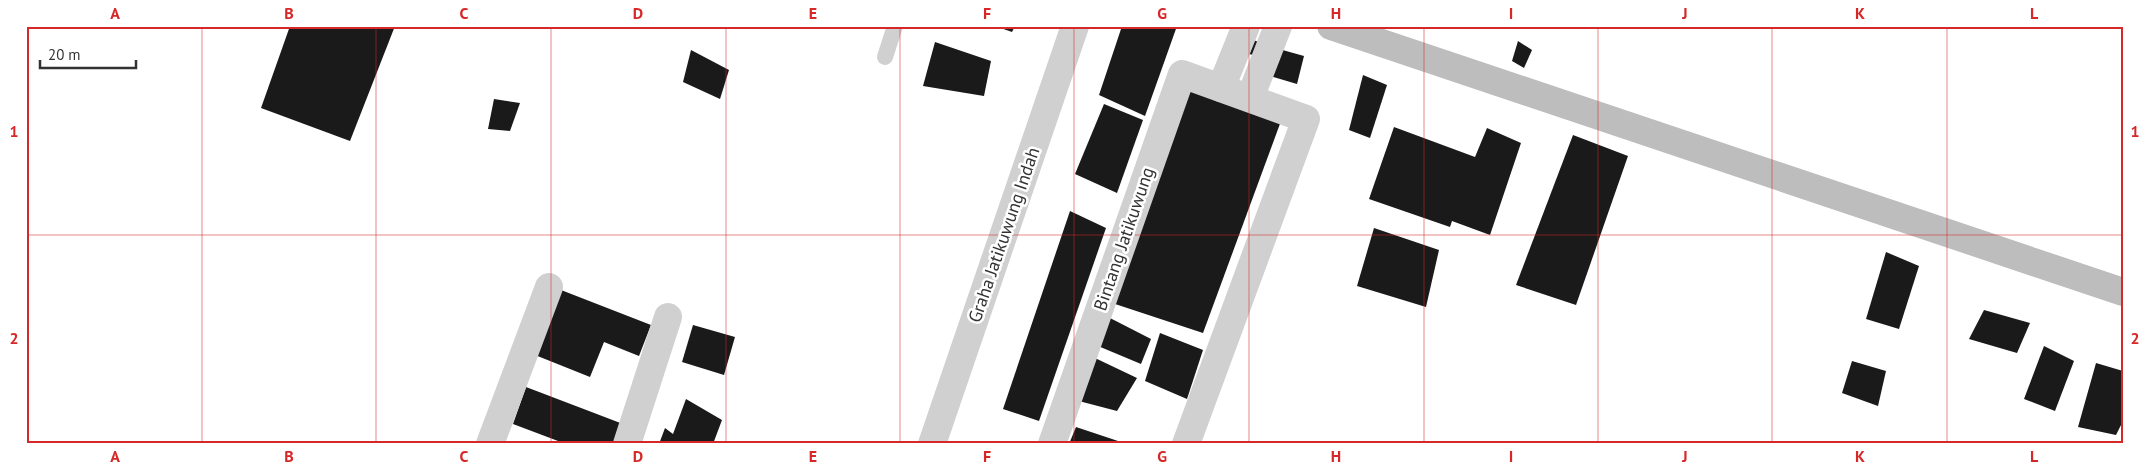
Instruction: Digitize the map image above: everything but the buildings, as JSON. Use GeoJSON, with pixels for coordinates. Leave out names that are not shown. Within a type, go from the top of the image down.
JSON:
{"type":"FeatureCollection","features":[{"type":"Feature","properties":{"kind":"street","name":"Graha Jatikuwung Indah"},"geometry":{"type":"LineString","coordinates":[[932,444],[1075,26]]}},
{"type":"Feature","properties":{"kind":"street"},"geometry":{"type":"LineString","coordinates":[[1221,88],[1246,26]]}},
{"type":"Feature","properties":{"kind":"street"},"geometry":{"type":"LineString","coordinates":[[1250,98],[1278,26]]}},
{"type":"Feature","properties":{"kind":"street"},"geometry":{"type":"LineString","coordinates":[[1331,26],[2123,292]]}},
{"type":"Feature","properties":{"kind":"street","name":"Bintang Jatikuwung"},"geometry":{"type":"LineString","coordinates":[[1052,444],[1182,74],[1306,119],[1186,444]]}},
{"type":"Feature","properties":{"kind":"street"},"geometry":{"type":"LineString","coordinates":[[490,444],[548,287]]}},
{"type":"Feature","properties":{"kind":"street"},"geometry":{"type":"LineString","coordinates":[[627,444],[668,317]]}},
{"type":"Feature","properties":{"kind":"lane"},"geometry":{"type":"LineString","coordinates":[[885,57],[895,26]]}}]}
